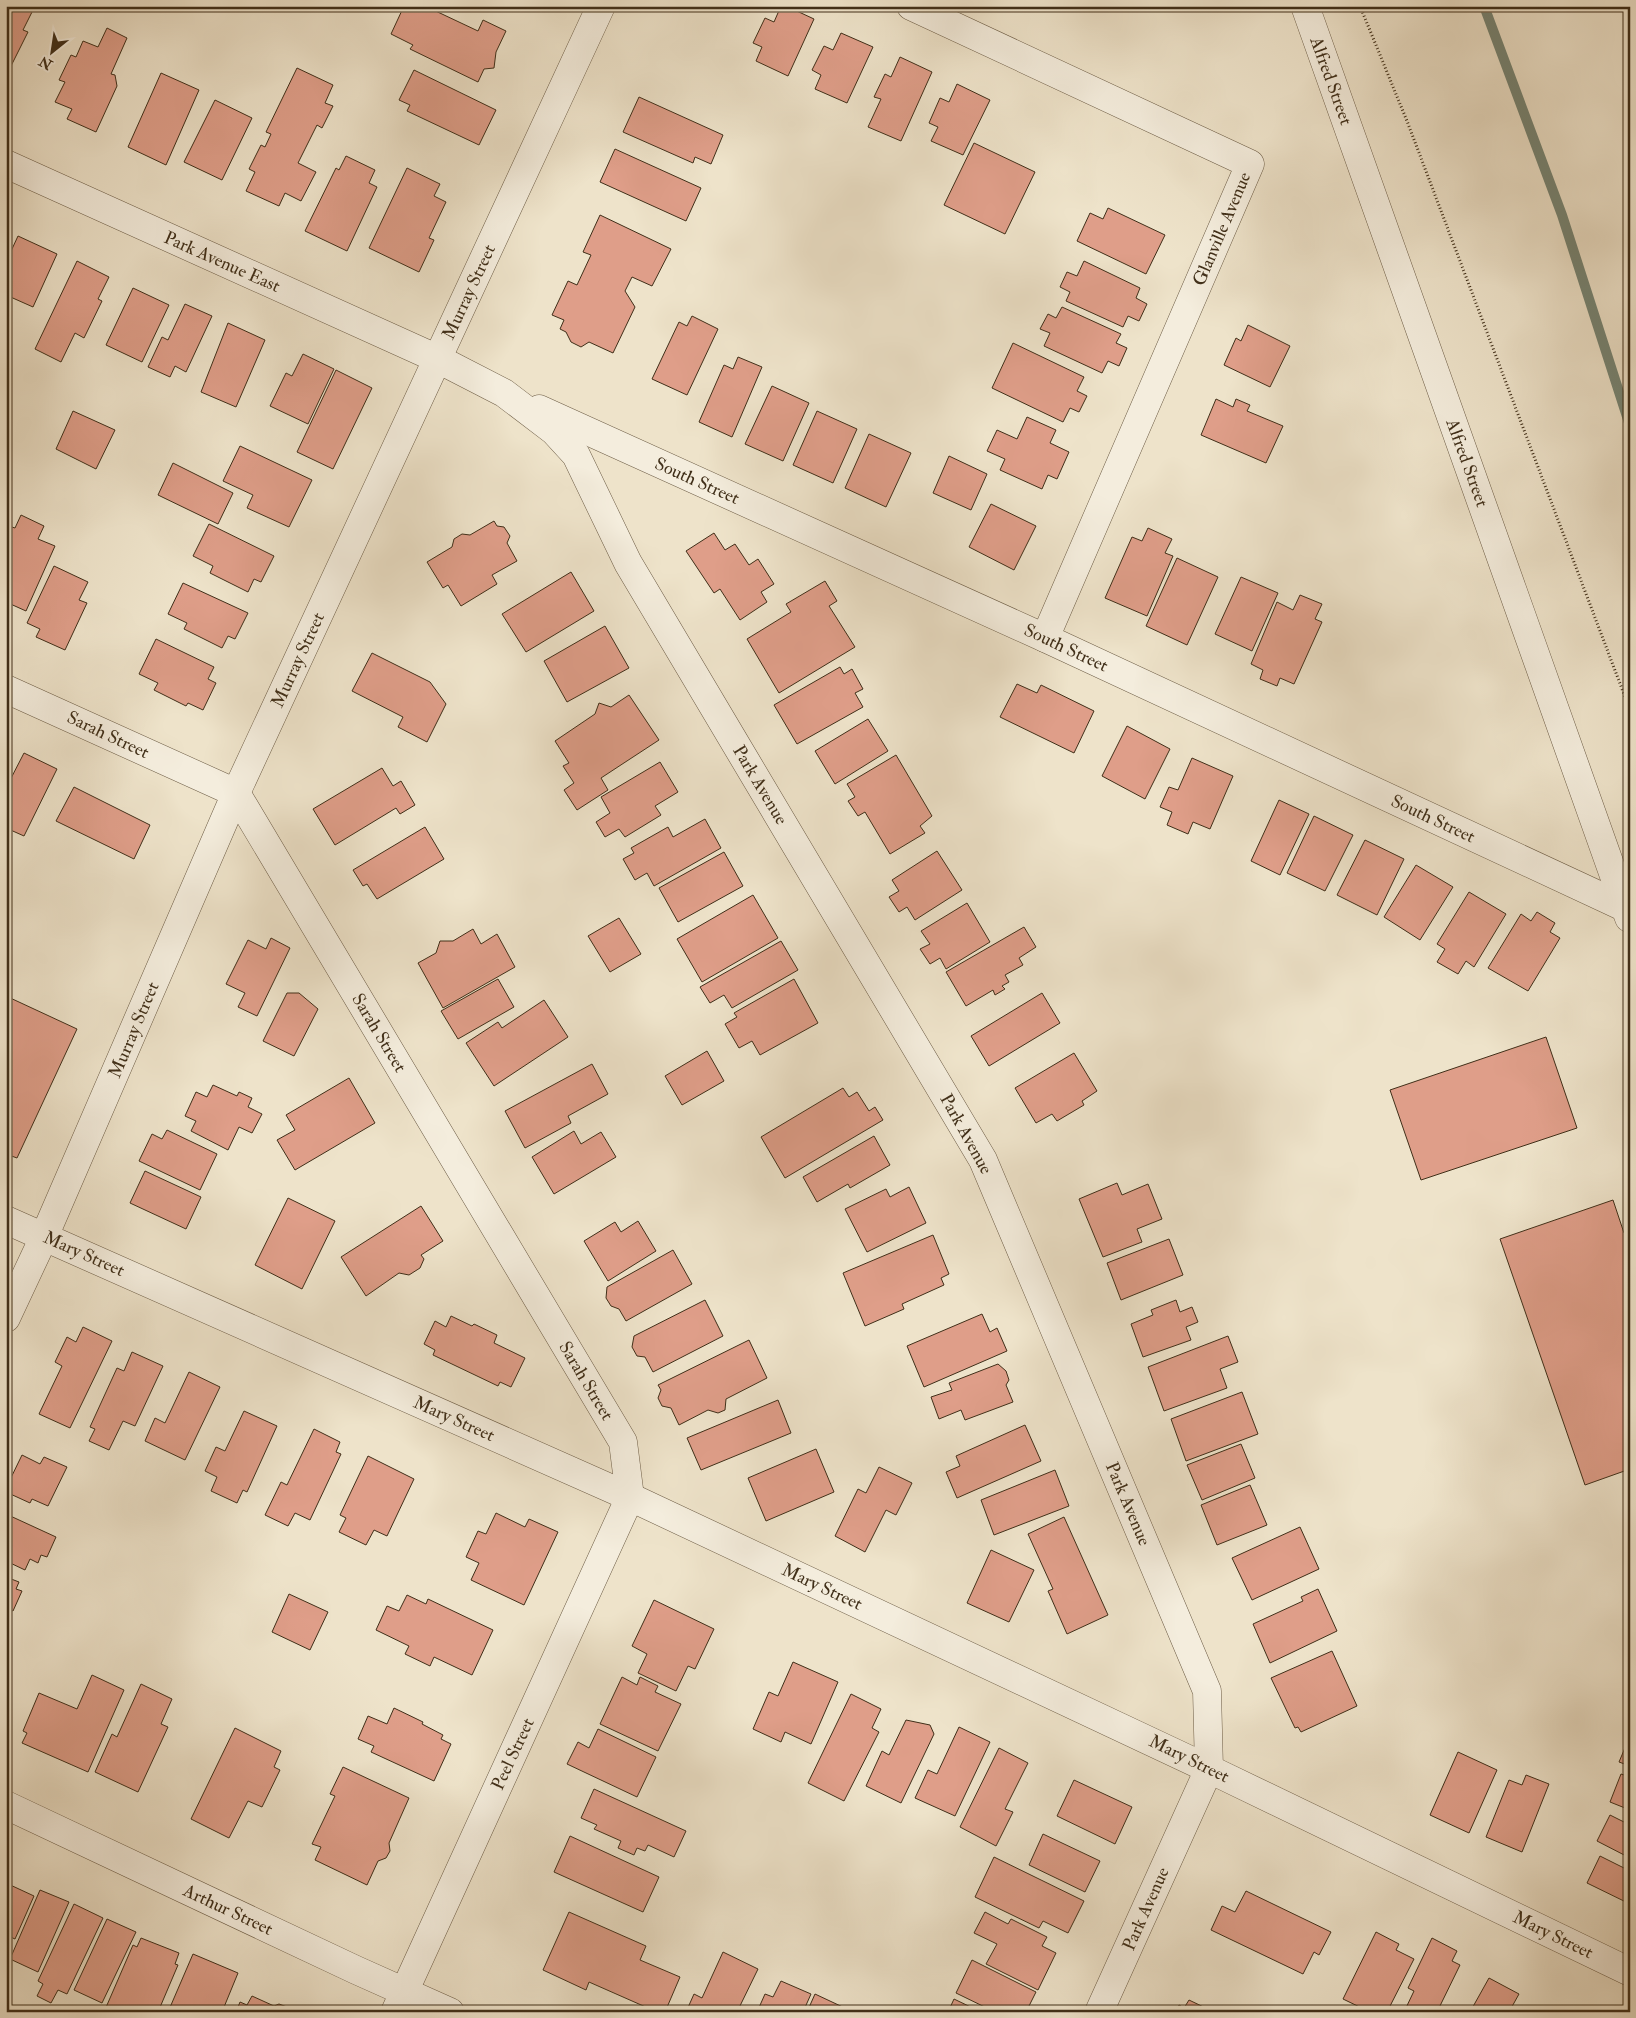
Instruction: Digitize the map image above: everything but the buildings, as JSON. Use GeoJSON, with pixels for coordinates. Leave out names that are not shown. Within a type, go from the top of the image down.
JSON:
{"type":"FeatureCollection","features":[{"type":"Feature","properties":{"kind":"street","name":"Murray Street"},"geometry":{"type":"LineString","coordinates":[[6,1318],[44,1237],[236,793],[600,6]]}},
{"type":"Feature","properties":{"kind":"street","name":"Glanville Avenue"},"geometry":{"type":"LineString","coordinates":[[910,6],[1250,164],[1045,638]]}},
{"type":"Feature","properties":{"kind":"street","name":"Alfred Street"},"geometry":{"type":"LineString","coordinates":[[1304,6],[1628,914]]}},
{"type":"Feature","properties":{"kind":"street","name":"Park Avenue East"},"geometry":{"type":"LineString","coordinates":[[6,164],[438,359]]}},
{"type":"Feature","properties":{"kind":"street","name":"Park Avenue"},"geometry":{"type":"LineString","coordinates":[[438,359],[504,393],[554,432],[576,455],[628,564],[983,1160],[1207,1692],[1209,1769],[1099,2012]]}},
{"type":"Feature","properties":{"kind":"street","name":"South Street"},"geometry":{"type":"LineString","coordinates":[[504,393],[1045,638],[1628,914]]}},
{"type":"Feature","properties":{"kind":"street","name":"Sarah Street"},"geometry":{"type":"LineString","coordinates":[[6,688],[236,793],[622,1442],[630,1497]]}},
{"type":"Feature","properties":{"kind":"street","name":"Mary Street"},"geometry":{"type":"LineString","coordinates":[[6,1220],[630,1497],[1209,1769],[1630,1972]]}},
{"type":"Feature","properties":{"kind":"street","name":"Peel Street"},"geometry":{"type":"LineString","coordinates":[[400,2001],[630,1497]]}},
{"type":"Feature","properties":{"kind":"street","name":"Arthur Street"},"geometry":{"type":"LineString","coordinates":[[6,1805],[400,2001],[450,2012]]}},
{"type":"Feature","properties":{"kind":"path"},"geometry":{"type":"LineString","coordinates":[[1360,6],[1411,130],[1630,710]]}},
{"type":"Feature","properties":{"kind":"waterway"},"geometry":{"type":"LineString","coordinates":[[1484,6],[1562,215],[1630,426]]}}]}
